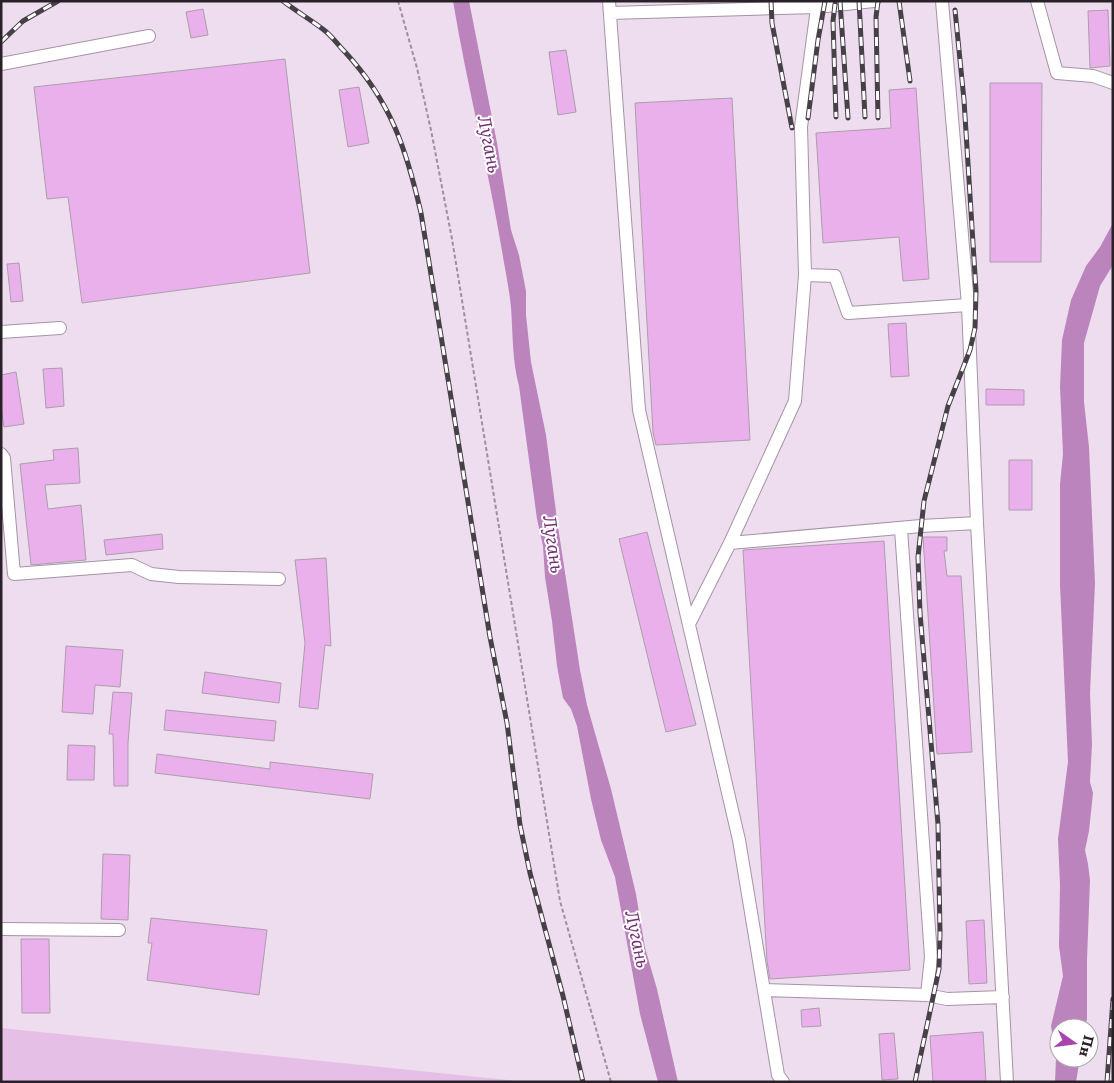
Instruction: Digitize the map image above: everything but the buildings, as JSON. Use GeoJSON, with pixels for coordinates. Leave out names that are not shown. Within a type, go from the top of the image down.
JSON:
{"type":"FeatureCollection","features":[{"type":"Feature","properties":{"kind":"lane"},"geometry":{"type":"LineString","coordinates":[[782,1082],[778,1075],[739,840],[639,410],[610,7],[817,4],[874,1]]}},
{"type":"Feature","properties":{"kind":"lane"},"geometry":{"type":"LineString","coordinates":[[942,1],[968,305],[977,523],[1007,1082]]}},
{"type":"Feature","properties":{"kind":"lane"},"geometry":{"type":"LineString","coordinates":[[1037,1],[1057,73],[1093,76],[1113,83]]}},
{"type":"Feature","properties":{"kind":"lane"},"geometry":{"type":"LineString","coordinates":[[689,624],[730,543],[795,401],[805,275],[801,127],[817,4]]}},
{"type":"Feature","properties":{"kind":"lane"},"geometry":{"type":"LineString","coordinates":[[1,64],[149,36]]}},
{"type":"Feature","properties":{"kind":"lane"},"geometry":{"type":"LineString","coordinates":[[805,275],[835,276],[848,313],[968,305]]}},
{"type":"Feature","properties":{"kind":"lane"},"geometry":{"type":"LineString","coordinates":[[1,332],[60,328]]}},
{"type":"Feature","properties":{"kind":"lane"},"geometry":{"type":"LineString","coordinates":[[1,454],[4,458],[14,574],[132,565],[151,574],[179,577],[280,579]]}},
{"type":"Feature","properties":{"kind":"lane"},"geometry":{"type":"LineString","coordinates":[[730,543],[921,526],[977,523]]}},
{"type":"Feature","properties":{"kind":"lane"},"geometry":{"type":"LineString","coordinates":[[901,529],[931,957],[927,995]]}},
{"type":"Feature","properties":{"kind":"lane"},"geometry":{"type":"LineString","coordinates":[[1,929],[119,930]]}},
{"type":"Feature","properties":{"kind":"lane"},"geometry":{"type":"LineString","coordinates":[[764,990],[927,995],[947,999],[1002,997]]}},
{"type":"Feature","properties":{"kind":"path"},"geometry":{"type":"LineString","coordinates":[[398,1],[432,130],[450,230],[560,901],[611,1082]]}},
{"type":"Feature","properties":{"kind":"shaded area"},"geometry":{"type":"Polygon","coordinates":[[[1,1028],[526,1082],[1,1082],[1,1028]]]}},
{"type":"Feature","properties":{"kind":"water","name":"Лугань"},"geometry":{"type":"Polygon","coordinates":[[[453,1],[469,1],[497,143],[511,230],[519,255],[526,291],[526,315],[531,362],[546,435],[580,670],[587,705],[611,789],[636,894],[645,948],[657,989],[678,1082],[658,1082],[640,1014],[615,877],[601,840],[577,726],[571,709],[563,698],[545,577],[543,546],[537,519],[515,366],[508,286],[453,1]]]}},
{"type":"Feature","properties":{"kind":"water"},"geometry":{"type":"Polygon","coordinates":[[[1113,223],[1113,265],[1100,286],[1084,343],[1084,402],[1089,447],[1095,583],[1090,693],[1092,744],[1090,782],[1093,793],[1085,850],[1090,880],[1087,1018],[1053,1018],[1063,976],[1059,946],[1060,885],[1058,839],[1068,762],[1060,585],[1060,484],[1063,454],[1060,387],[1062,340],[1071,300],[1086,266],[1100,247],[1113,223]]]}},
{"type":"Feature","properties":{"kind":"water"},"geometry":{"type":"Polygon","coordinates":[[[1056,1068],[1078,1068],[1076,1082],[1055,1082],[1056,1068]]]}},
{"type":"Feature","properties":{"kind":"railway"},"geometry":{"type":"LineString","coordinates":[[1,42],[23,21],[58,1]]}},
{"type":"Feature","properties":{"kind":"railway"},"geometry":{"type":"LineString","coordinates":[[283,1],[327,32],[361,71],[374,89],[395,127],[409,167],[421,213],[490,637],[507,723],[520,825],[530,873],[563,996],[583,1082]]}},
{"type":"Feature","properties":{"kind":"railway"},"geometry":{"type":"LineString","coordinates":[[771,1],[772,23],[792,128]]}},
{"type":"Feature","properties":{"kind":"railway"},"geometry":{"type":"LineString","coordinates":[[808,118],[825,1]]}},
{"type":"Feature","properties":{"kind":"railway"},"geometry":{"type":"LineString","coordinates":[[840,1],[848,118]]}},
{"type":"Feature","properties":{"kind":"railway"},"geometry":{"type":"LineString","coordinates":[[859,1],[865,117]]}},
{"type":"Feature","properties":{"kind":"railway"},"geometry":{"type":"LineString","coordinates":[[878,1],[876,17],[878,118]]}},
{"type":"Feature","properties":{"kind":"railway"},"geometry":{"type":"LineString","coordinates":[[899,1],[910,81]]}},
{"type":"Feature","properties":{"kind":"railway"},"geometry":{"type":"LineString","coordinates":[[835,4],[833,21],[836,117]]}},
{"type":"Feature","properties":{"kind":"railway"},"geometry":{"type":"LineString","coordinates":[[915,1082],[939,969],[940,933],[938,824],[920,613],[918,557],[924,501],[948,406],[970,350],[975,328],[976,291],[964,100],[955,10]]}},
{"type":"Feature","properties":{"kind":"railway"},"geometry":{"type":"LineString","coordinates":[[1107,1082],[1113,999]]}}]}
